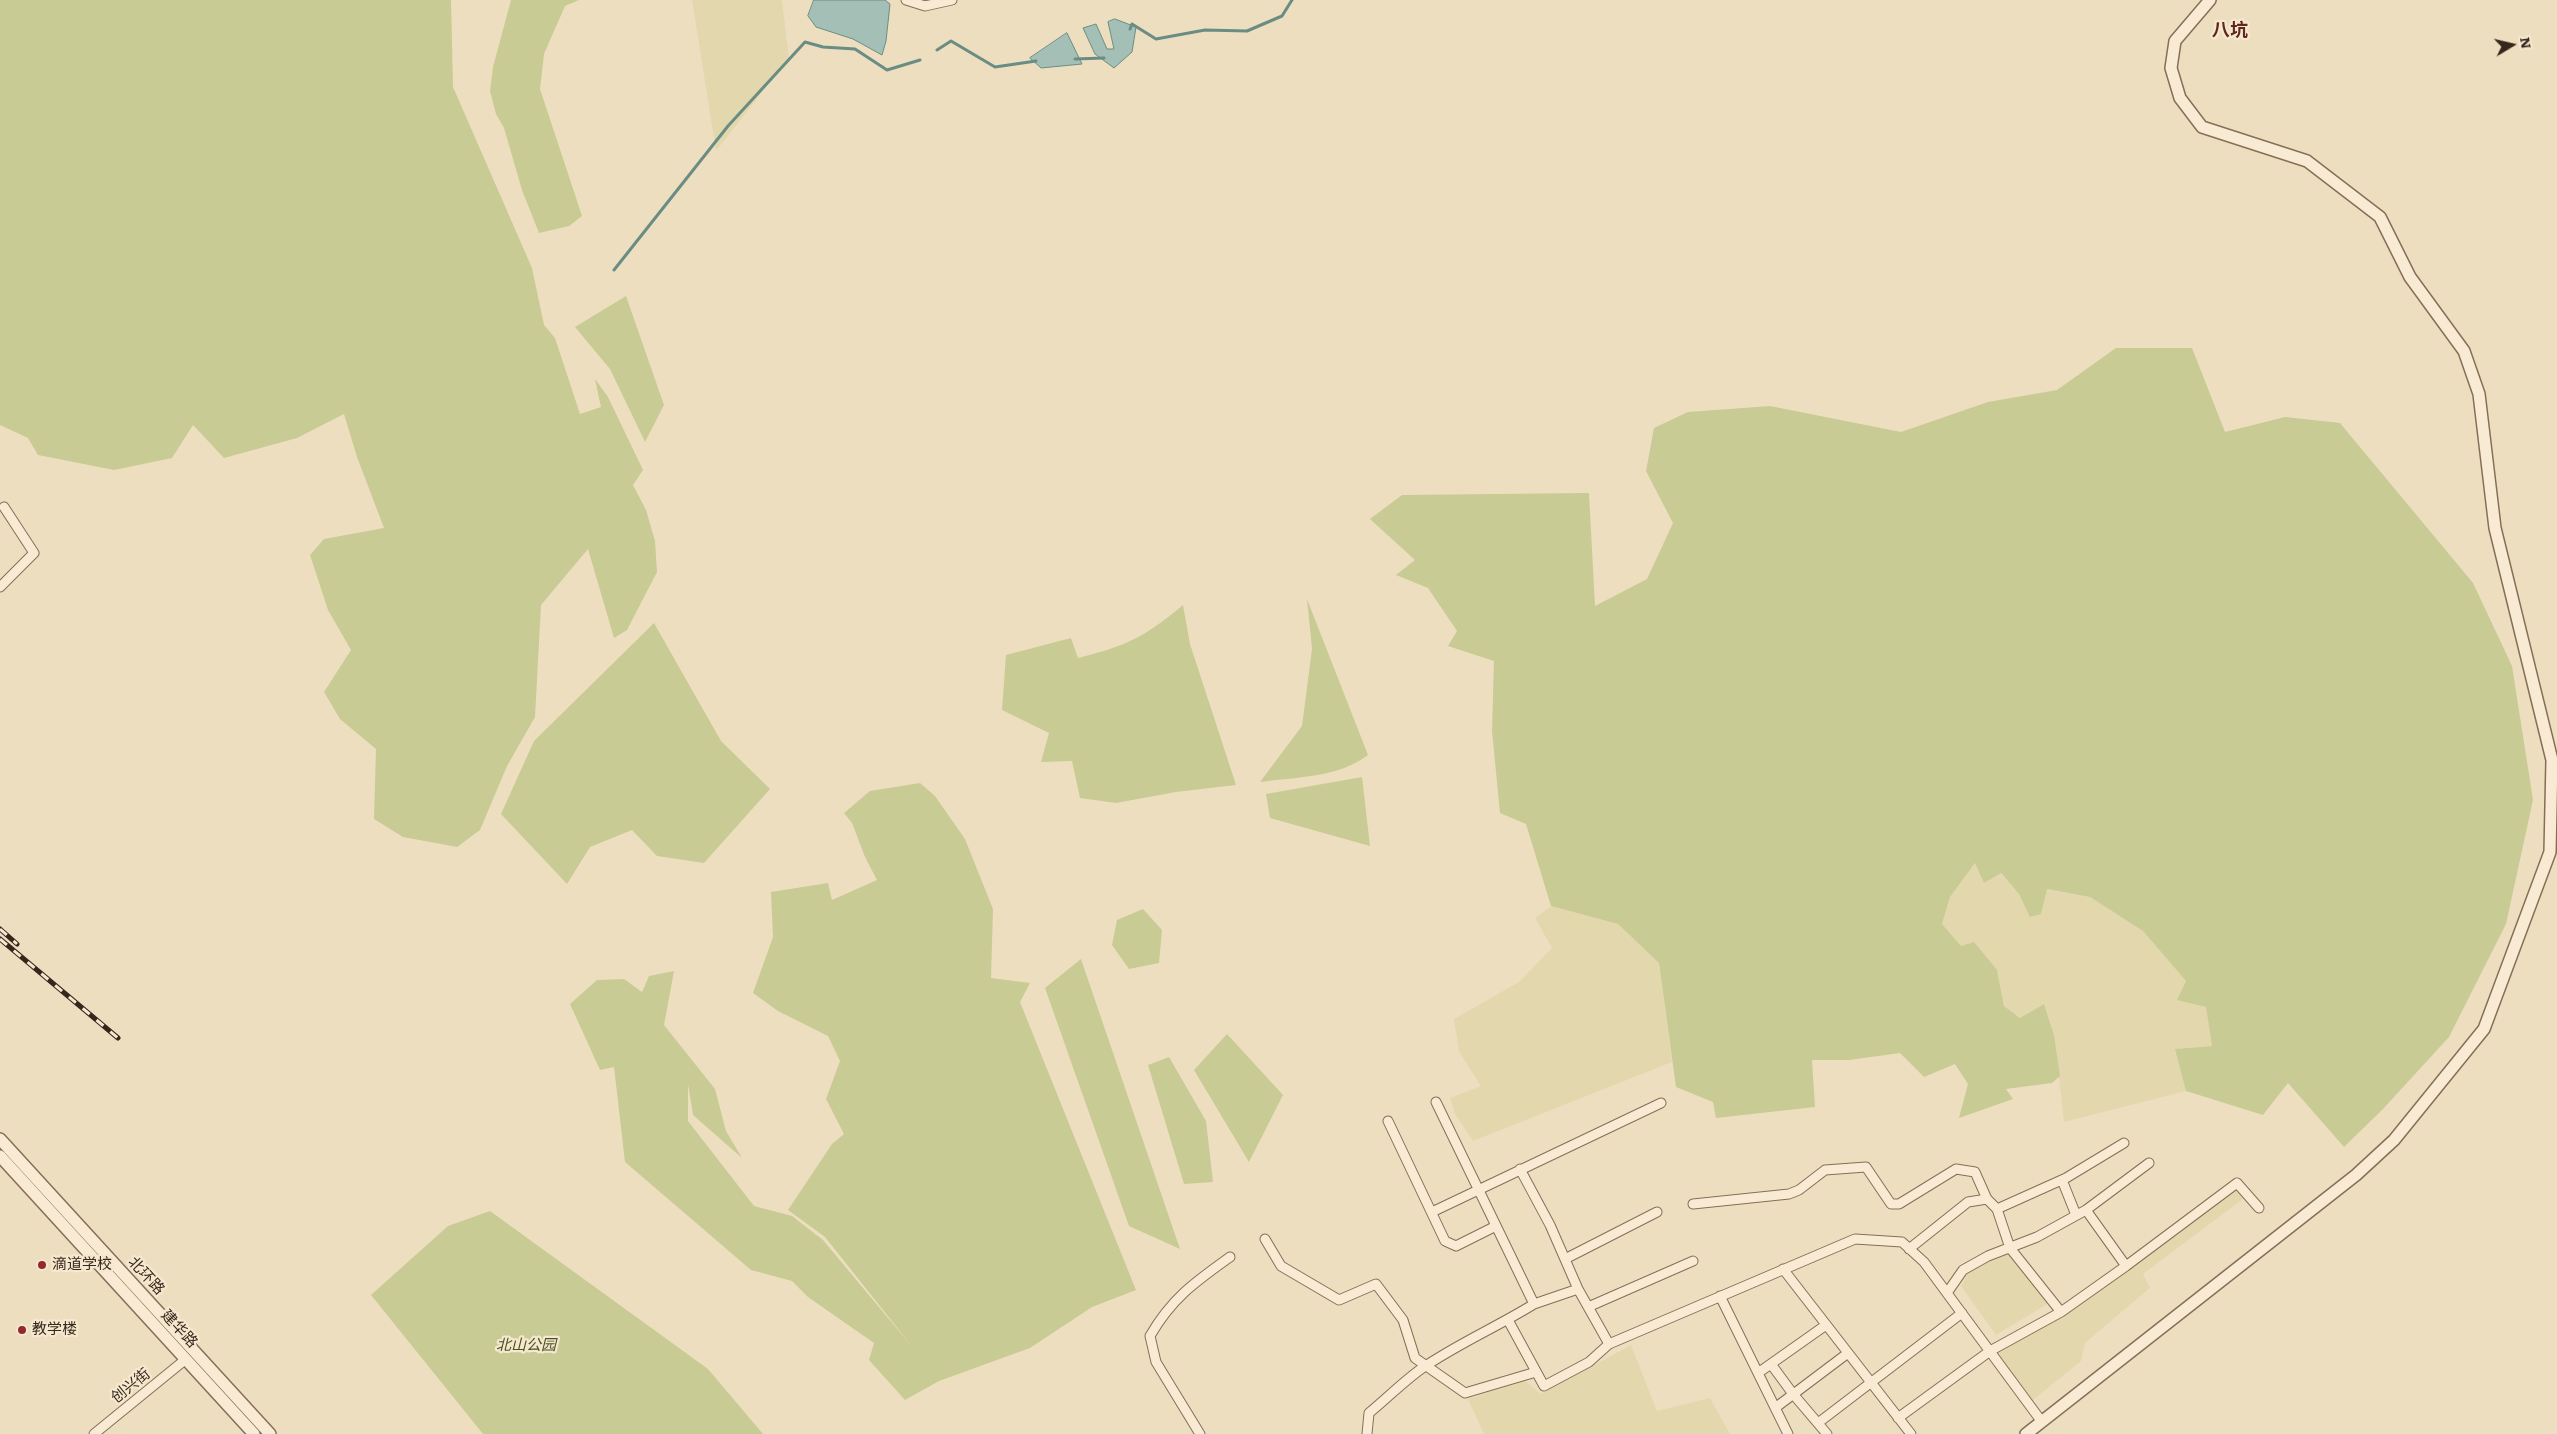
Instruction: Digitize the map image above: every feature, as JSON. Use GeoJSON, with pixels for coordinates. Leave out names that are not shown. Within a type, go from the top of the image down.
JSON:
{"type":"FeatureCollection","features":[{"type":"Feature","properties":{"kind":"street"},"geometry":{"type":"LineString","coordinates":[[906,0],[925,6],[952,0]]}},
{"type":"Feature","properties":{"kind":"street"},"geometry":{"type":"LineString","coordinates":[[2026,1434],[2356,1175],[2394,1140],[2484,1029],[2550,852],[2552,760],[2495,528],[2479,394],[2464,351],[2410,278],[2380,216],[2307,160],[2202,127],[2180,98],[2171,68],[2176,40],[2210,0]]}},
{"type":"Feature","properties":{"kind":"street"},"geometry":{"type":"LineString","coordinates":[[0,587],[34,554],[4,507]]}},
{"type":"Feature","properties":{"kind":"street"},"geometry":{"type":"LineString","coordinates":[[1436,1102],[1534,1304]]}},
{"type":"Feature","properties":{"kind":"street"},"geometry":{"type":"LineString","coordinates":[[1432,1212],[1520,1168],[1661,1103]]}},
{"type":"Feature","properties":{"kind":"street"},"geometry":{"type":"LineString","coordinates":[[1388,1121],[1445,1241],[1456,1246],[1496,1226]]}},
{"type":"Feature","properties":{"kind":"street","name":"北环路"},"geometry":{"type":"LineString","coordinates":[[0,1139],[270,1434]]}},
{"type":"Feature","properties":{"kind":"street"},"geometry":{"type":"LineString","coordinates":[[1997,1209],[2062,1180],[2124,1143]]}},
{"type":"Feature","properties":{"kind":"street","name":"建华路"},"geometry":{"type":"LineString","coordinates":[[0,1156],[254,1434]]}},
{"type":"Feature","properties":{"kind":"street"},"geometry":{"type":"LineString","coordinates":[[1947,1293],[1962,1270],[1988,1256],[2038,1237],[2086,1210],[2149,1163]]}},
{"type":"Feature","properties":{"kind":"street"},"geometry":{"type":"LineString","coordinates":[[1693,1204],[1789,1194],[1799,1190],[1825,1170],[1866,1167],[1891,1204],[1899,1204],[1956,1169],[1975,1172],[1987,1199],[1997,1209],[2010,1248],[2061,1312]]}},
{"type":"Feature","properties":{"kind":"street"},"geometry":{"type":"LineString","coordinates":[[1520,1168],[1578,1289],[1609,1344]]}},
{"type":"Feature","properties":{"kind":"street"},"geometry":{"type":"LineString","coordinates":[[2062,1180],[2076,1215]]}},
{"type":"Feature","properties":{"kind":"street"},"geometry":{"type":"LineString","coordinates":[[1898,1418],[1990,1351],[2061,1312],[2237,1183],[2259,1208]]}},
{"type":"Feature","properties":{"kind":"street"},"geometry":{"type":"LineString","coordinates":[[1910,1248],[1968,1202],[1987,1199]]}},
{"type":"Feature","properties":{"kind":"street"},"geometry":{"type":"LineString","coordinates":[[2086,1210],[2126,1266]]}},
{"type":"Feature","properties":{"kind":"street"},"geometry":{"type":"LineString","coordinates":[[1565,1260],[1657,1212]]}},
{"type":"Feature","properties":{"kind":"street"},"geometry":{"type":"LineString","coordinates":[[1265,1239],[1281,1266],[1339,1300],[1376,1284],[1402,1320],[1415,1358],[1465,1393],[1536,1372]]}},
{"type":"Feature","properties":{"kind":"street"},"geometry":{"type":"LineString","coordinates":[[1508,1320],[1544,1386],[1589,1362],[1609,1344],[1855,1239],[1902,1242],[1924,1262],[2042,1422]]}},
{"type":"Feature","properties":{"kind":"street"},"geometry":{"type":"LineString","coordinates":[[1200,1434],[1156,1362],[1150,1336],[1170,1306],[1193,1284],[1230,1257]]}},
{"type":"Feature","properties":{"kind":"street"},"geometry":{"type":"LineString","coordinates":[[1588,1307],[1693,1260]]}},
{"type":"Feature","properties":{"kind":"street"},"geometry":{"type":"LineString","coordinates":[[1783,1269],[1911,1434]]}},
{"type":"Feature","properties":{"kind":"street"},"geometry":{"type":"LineString","coordinates":[[1367,1434],[1369,1413],[1425,1366],[1534,1304],[1578,1289]]}},
{"type":"Feature","properties":{"kind":"street"},"geometry":{"type":"LineString","coordinates":[[1720,1296],[1788,1434]]}},
{"type":"Feature","properties":{"kind":"street"},"geometry":{"type":"LineString","coordinates":[[1818,1423],[1870,1381],[1962,1313]]}},
{"type":"Feature","properties":{"kind":"street"},"geometry":{"type":"LineString","coordinates":[[1758,1373],[1826,1325]]}},
{"type":"Feature","properties":{"kind":"street"},"geometry":{"type":"LineString","coordinates":[[1775,1408],[1848,1353]]}},
{"type":"Feature","properties":{"kind":"street","name":"创兴街"},"geometry":{"type":"LineString","coordinates":[[94,1434],[186,1359]]}},
{"type":"Feature","properties":{"kind":"street"},"geometry":{"type":"LineString","coordinates":[[1771,1364],[1793,1394],[1827,1434]]}},
{"type":"Feature","properties":{"kind":"shaded area"},"geometry":{"type":"Polygon","coordinates":[[[692,0],[782,0],[789,58],[716,151],[692,0]]]}},
{"type":"Feature","properties":{"kind":"shaded area"},"geometry":{"type":"Polygon","coordinates":[[[1975,863],[2000,873],[2019,894],[2030,916],[2041,914],[2046,889],[2090,897],[2143,931],[2186,981],[2178,1000],[2206,1006],[2212,1046],[2176,1049],[2186,1091],[2064,1122],[2054,1035],[2044,1004],[2020,1018],[2004,1006],[1997,970],[1961,946],[1942,924],[1950,897],[1975,863]]]}},
{"type":"Feature","properties":{"kind":"shaded area"},"geometry":{"type":"Polygon","coordinates":[[[1551,906],[1618,924],[1659,963],[1672,1062],[1473,1141],[1455,1114],[1450,1098],[1481,1086],[1459,1052],[1454,1019],[1519,982],[1552,948],[1535,918],[1551,906]]]}},
{"type":"Feature","properties":{"kind":"shaded area"},"geometry":{"type":"Polygon","coordinates":[[[2235,1188],[2243,1199],[2143,1274],[2150,1288],[2085,1343],[2081,1361],[2032,1401],[1995,1350],[2057,1318],[2235,1188]]]}},
{"type":"Feature","properties":{"kind":"shaded area"},"geometry":{"type":"Polygon","coordinates":[[[2007,1252],[2049,1303],[1996,1335],[1961,1286],[1969,1272],[2007,1252]]]}},
{"type":"Feature","properties":{"kind":"shaded area"},"geometry":{"type":"Polygon","coordinates":[[[1631,1345],[1657,1411],[1710,1398],[1730,1434],[1484,1434],[1468,1399],[1525,1381],[1541,1394],[1631,1345]]]}},
{"type":"Feature","properties":{"kind":"green space"},"geometry":{"type":"Polygon","coordinates":[[[0,0],[451,0],[453,87],[532,268],[544,325],[555,338],[580,414],[601,407],[595,379],[608,397],[643,470],[633,485],[646,510],[655,541],[657,572],[627,630],[614,638],[588,549],[541,605],[535,717],[507,766],[480,830],[457,847],[403,837],[374,819],[376,749],[340,719],[324,692],[351,650],[328,610],[310,555],[324,539],[384,528],[357,457],[344,414],[297,438],[224,458],[193,425],[172,458],[114,470],[38,455],[28,438],[0,425],[0,0]]]}},
{"type":"Feature","properties":{"kind":"green space"},"geometry":{"type":"Polygon","coordinates":[[[511,0],[579,0],[565,6],[544,54],[540,89],[582,216],[569,226],[539,233],[522,190],[504,128],[496,114],[490,91],[493,67],[511,0]]]}},
{"type":"Feature","properties":{"kind":"green space"},"geometry":{"type":"Polygon","coordinates":[[[626,296],[664,405],[645,442],[610,369],[575,327],[626,296]]]}},
{"type":"Feature","properties":{"kind":"green space"},"geometry":{"type":"Polygon","coordinates":[[[2116,348],[2192,348],[2225,432],[2285,417],[2340,423],[2473,583],[2512,666],[2533,800],[2506,924],[2449,1037],[2383,1109],[2344,1147],[2288,1083],[2263,1115],[2186,1091],[2175,1049],[2212,1046],[2206,1007],[2177,1000],[2186,981],[2143,931],[2090,897],[2047,889],[2041,914],[2030,917],[2019,894],[2001,873],[1984,883],[1975,863],[1950,897],[1942,924],[1961,946],[1974,942],[1997,970],[2004,1006],[2020,1018],[2044,1004],[2054,1035],[2060,1076],[2052,1083],[2006,1089],[2013,1099],[1959,1118],[1968,1084],[1955,1064],[1924,1077],[1900,1053],[1849,1060],[1812,1060],[1815,1107],[1716,1118],[1713,1102],[1676,1087],[1659,963],[1618,924],[1551,906],[1526,824],[1500,813],[1492,731],[1494,661],[1448,646],[1457,631],[1428,588],[1396,575],[1415,560],[1370,519],[1402,495],[1589,493],[1595,606],[1647,579],[1673,523],[1646,471],[1654,428],[1688,412],[1770,406],[1901,432],[1988,402],[2057,390],[2116,348]]]}},
{"type":"Feature","properties":{"kind":"green space"},"geometry":{"type":"Polygon","coordinates":[[[1307,599],[1368,755],[1356,763],[1330,772],[1260,782],[1302,726],[1312,649],[1307,599]]]}},
{"type":"Feature","properties":{"kind":"green space"},"geometry":{"type":"Polygon","coordinates":[[[1183,605],[1190,644],[1236,785],[1176,792],[1116,803],[1080,798],[1072,761],[1041,762],[1049,733],[1002,710],[1006,655],[1071,638],[1078,658],[1095,654],[1146,633],[1183,605]]]}},
{"type":"Feature","properties":{"kind":"green space"},"geometry":{"type":"Polygon","coordinates":[[[654,623],[721,741],[770,789],[704,863],[657,856],[632,830],[590,847],[567,884],[501,814],[534,741],[654,623]]]}},
{"type":"Feature","properties":{"kind":"green space"},"geometry":{"type":"Polygon","coordinates":[[[1362,777],[1370,846],[1270,818],[1266,794],[1362,777]]]}},
{"type":"Feature","properties":{"kind":"green space"},"geometry":{"type":"Polygon","coordinates":[[[920,783],[935,796],[965,839],[993,909],[991,978],[1030,983],[1020,1002],[1136,1290],[1092,1307],[1030,1348],[939,1381],[905,1400],[869,1360],[874,1343],[808,1297],[792,1281],[751,1270],[625,1162],[614,1067],[600,1070],[570,1004],[597,980],[624,979],[642,992],[649,976],[674,971],[664,1025],[715,1089],[726,1131],[742,1158],[693,1115],[688,1084],[688,1121],[754,1206],[792,1216],[823,1240],[914,1349],[825,1237],[788,1210],[832,1144],[844,1134],[826,1099],[840,1061],[828,1036],[778,1011],[753,993],[773,937],[771,892],[828,883],[832,900],[877,880],[865,857],[852,823],[844,813],[870,791],[920,783]]]}},
{"type":"Feature","properties":{"kind":"green space"},"geometry":{"type":"Polygon","coordinates":[[[1143,909],[1162,930],[1159,963],[1129,969],[1112,945],[1117,920],[1143,909]]]}},
{"type":"Feature","properties":{"kind":"green space"},"geometry":{"type":"Polygon","coordinates":[[[1081,959],[1180,1249],[1129,1226],[1045,988],[1081,959]]]}},
{"type":"Feature","properties":{"kind":"green space"},"geometry":{"type":"Polygon","coordinates":[[[1227,1034],[1283,1095],[1249,1162],[1194,1070],[1227,1034]]]}},
{"type":"Feature","properties":{"kind":"green space"},"geometry":{"type":"Polygon","coordinates":[[[1169,1057],[1206,1121],[1213,1182],[1184,1184],[1148,1065],[1169,1057]]]}},
{"type":"Feature","properties":{"kind":"green space","name":"北山公园"},"geometry":{"type":"Polygon","coordinates":[[[490,1211],[708,1369],[763,1434],[483,1434],[371,1295],[448,1226],[490,1211]]]}},
{"type":"Feature","properties":{"kind":"water"},"geometry":{"type":"Polygon","coordinates":[[[814,0],[885,0],[890,4],[886,41],[882,55],[853,39],[816,27],[808,16],[814,0]]]}},
{"type":"Feature","properties":{"kind":"water"},"geometry":{"type":"Polygon","coordinates":[[[1115,19],[1136,27],[1132,52],[1114,68],[1095,54],[1083,28],[1096,24],[1107,49],[1114,49],[1108,22],[1115,19]]]}},
{"type":"Feature","properties":{"kind":"water"},"geometry":{"type":"Polygon","coordinates":[[[1067,33],[1082,64],[1041,68],[1030,58],[1067,33]]]}},
{"type":"Feature","properties":{"kind":"waterway"},"geometry":{"type":"LineString","coordinates":[[1130,29],[1132,24],[1156,39],[1205,30],[1247,31],[1282,16],[1292,0]]}},
{"type":"Feature","properties":{"kind":"waterway"},"geometry":{"type":"LineString","coordinates":[[937,50],[951,41],[995,67],[1036,61]]}},
{"type":"Feature","properties":{"kind":"waterway"},"geometry":{"type":"LineString","coordinates":[[614,270],[728,126],[805,42],[823,47],[855,49],[887,70],[920,60]]}},
{"type":"Feature","properties":{"kind":"waterway"},"geometry":{"type":"LineString","coordinates":[[1075,59],[1104,58]]}},
{"type":"Feature","properties":{"kind":"railway"},"geometry":{"type":"LineString","coordinates":[[0,929],[17,944]]}},
{"type":"Feature","properties":{"kind":"railway"},"geometry":{"type":"LineString","coordinates":[[0,939],[118,1038]]}},
{"type":"Feature","properties":{"kind":"place","name":"滴道学校"},"geometry":{"type":"Point","coordinates":[42,1265]}},
{"type":"Feature","properties":{"kind":"place","name":"教学楼"},"geometry":{"type":"Point","coordinates":[22,1330]}},
{"type":"Feature","properties":{"kind":"district","name":"八坑"},"geometry":{"type":"Point","coordinates":[2230,31]}}]}
